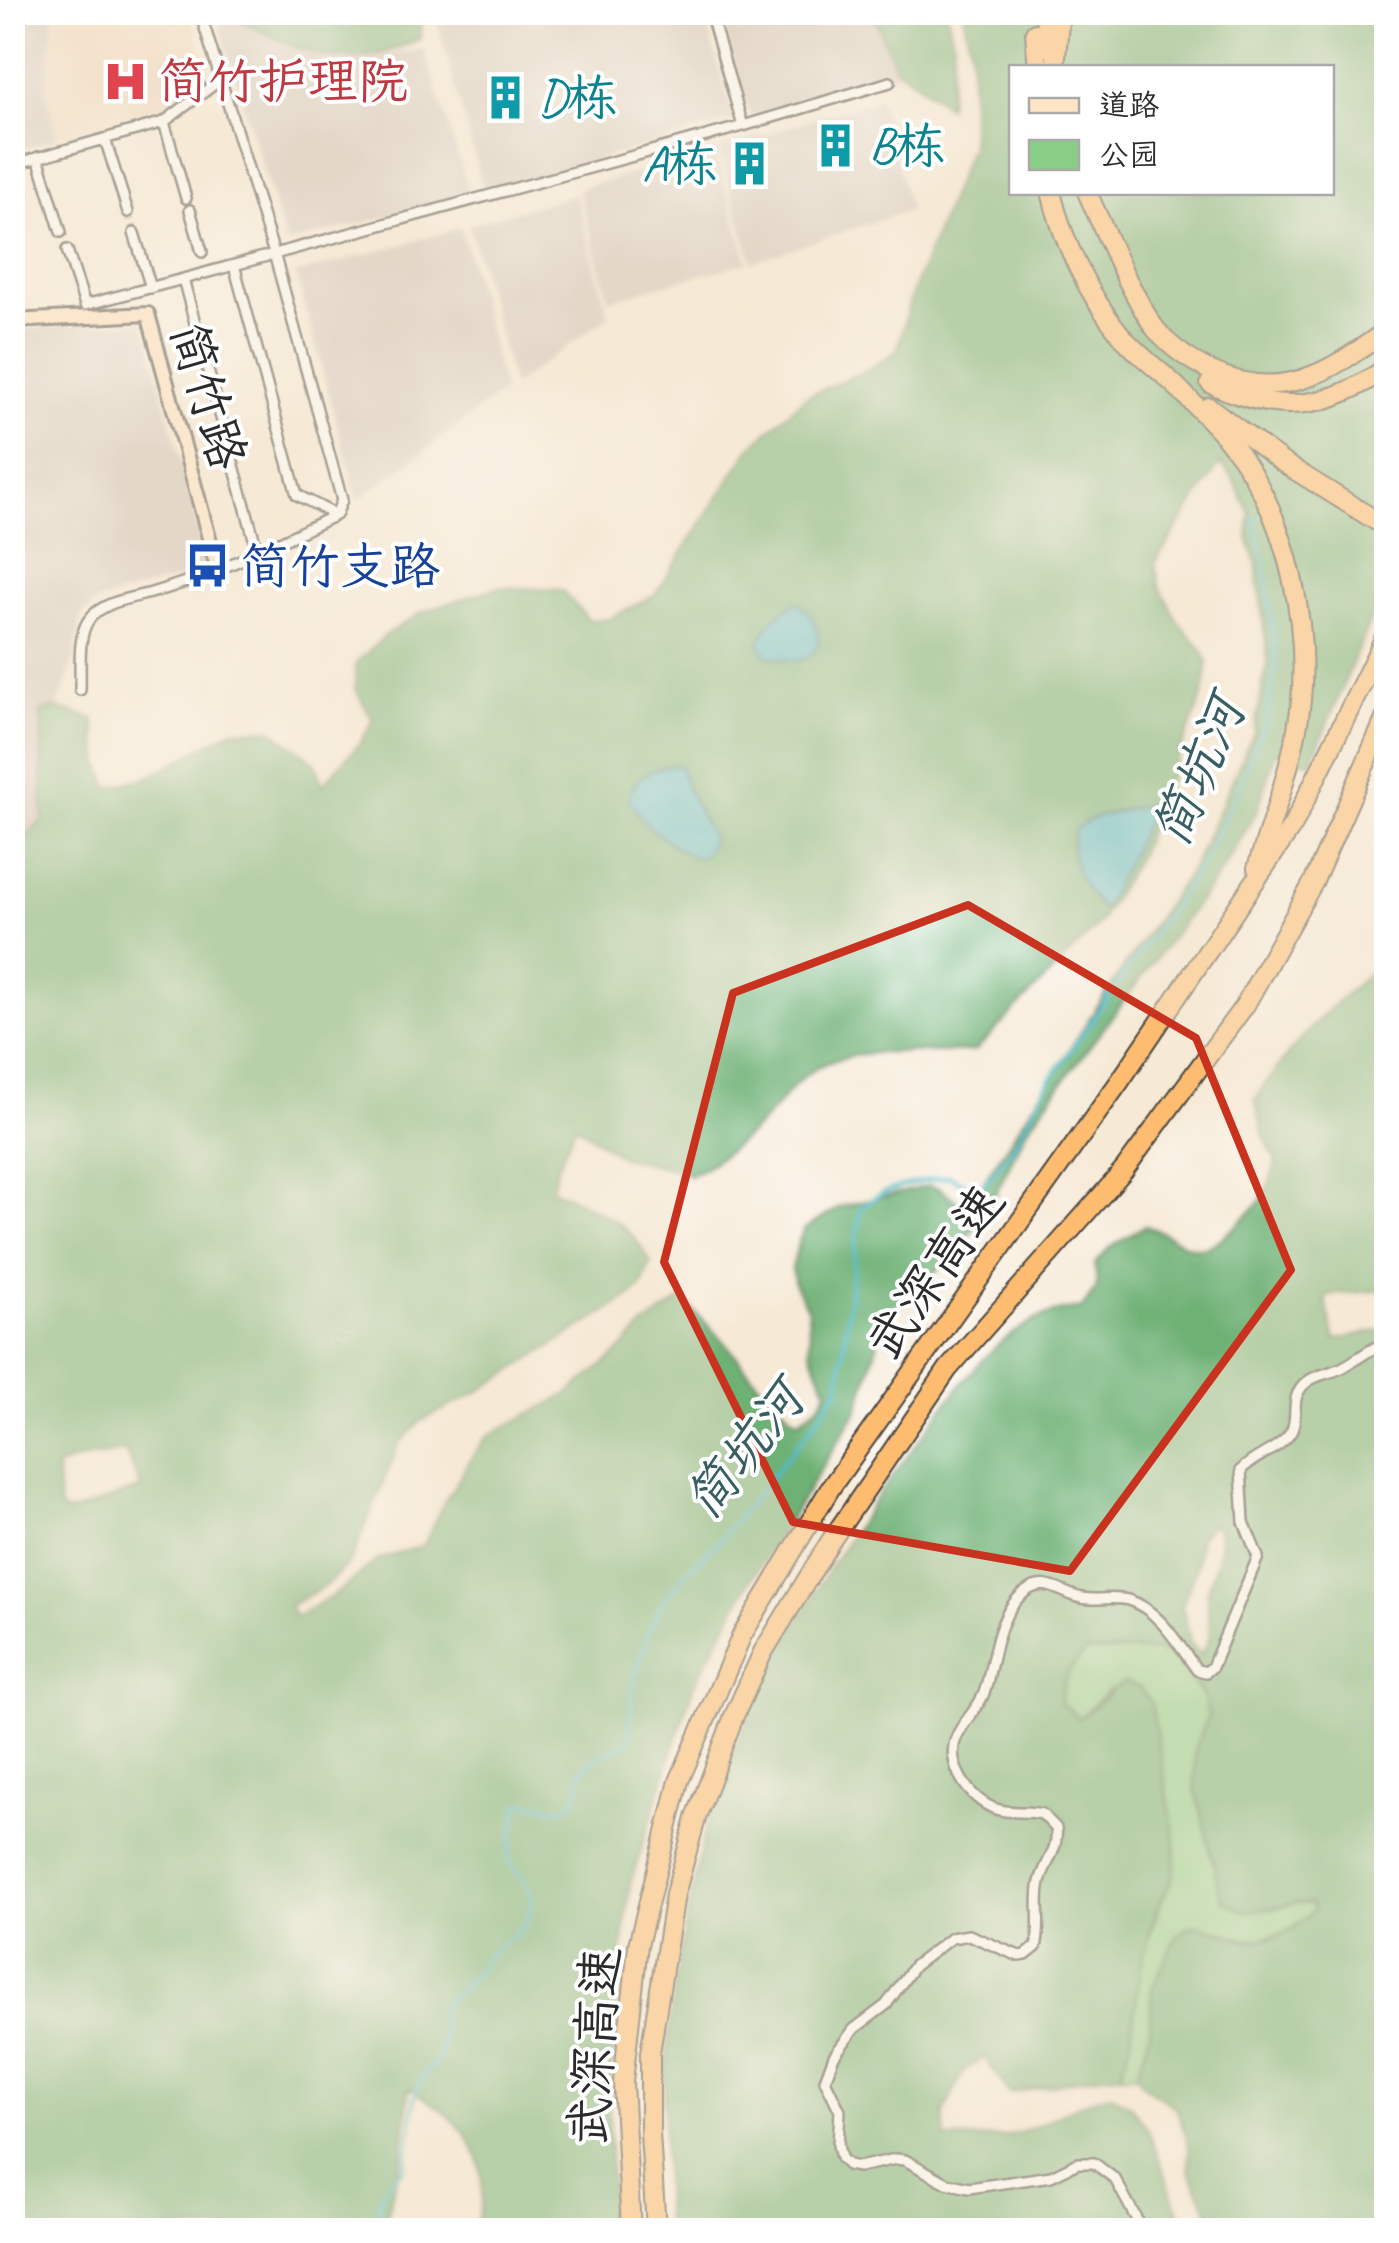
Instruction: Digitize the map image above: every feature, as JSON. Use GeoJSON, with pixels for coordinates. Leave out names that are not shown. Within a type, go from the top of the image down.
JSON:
{"type":"FeatureCollection","features":[{"type":"Feature","properties":{"kind":"highway"},"geometry":{"type":"LineString","coordinates":[[1031,12],[1045,65]]}},
{"type":"Feature","properties":{"kind":"highway"},"geometry":{"type":"LineString","coordinates":[[1045,12],[1045,65]]}},
{"type":"Feature","properties":{"kind":"highway"},"geometry":{"type":"LineString","coordinates":[[1045,65],[1060,12]]}},
{"type":"Feature","properties":{"kind":"highway"},"geometry":{"type":"LineString","coordinates":[[1052,195],[1057,217],[1097,302],[1122,337],[1179,388],[1231,443],[1262,494],[1285,551],[1298,607],[1304,670],[1297,729],[1252,888]]}},
{"type":"Feature","properties":{"kind":"highway"},"geometry":{"type":"LineString","coordinates":[[1088,195],[1153,326],[1180,360],[1206,381],[1262,402],[1288,406],[1321,401],[1365,384],[1386,368]]}},
{"type":"Feature","properties":{"kind":"highway"},"geometry":{"type":"LineString","coordinates":[[1153,326],[1193,362],[1233,381],[1265,386],[1302,381],[1338,365],[1386,331]]}},
{"type":"Feature","properties":{"kind":"highway"},"geometry":{"type":"LineString","coordinates":[[1179,388],[1282,462],[1386,527]]}},
{"type":"Feature","properties":{"kind":"highway","name":"武深高速"},"geometry":{"type":"LineString","coordinates":[[632,2230],[623,2082],[638,1946],[679,1781],[742,1635],[830,1487],[1120,1081],[1293,825],[1386,636]]}},
{"type":"Feature","properties":{"kind":"highway","name":"武深高速"},"geometry":{"type":"LineString","coordinates":[[656,2230],[650,2053],[675,1894],[697,1815],[762,1652],[830,1542],[948,1370],[1124,1170],[1245,1005],[1314,881],[1386,717]]}},
{"type":"Feature","properties":{"kind":"highway"},"geometry":{"type":"LineString","coordinates":[[1372,753],[1386,730]]}},
{"type":"Feature","properties":{"kind":"street"},"geometry":{"type":"LineString","coordinates":[[80,690],[88,620],[110,604],[201,579],[217,568],[336,515],[342,500],[275,256],[200,12]]}},
{"type":"Feature","properties":{"kind":"street"},"geometry":{"type":"LineString","coordinates":[[710,12],[743,126]]}},
{"type":"Feature","properties":{"kind":"street"},"geometry":{"type":"LineString","coordinates":[[12,164],[164,122],[220,80]]}},
{"type":"Feature","properties":{"kind":"street"},"geometry":{"type":"LineString","coordinates":[[67,250],[85,304],[183,279],[205,262],[234,264],[275,256],[890,82]]}},
{"type":"Feature","properties":{"kind":"street"},"geometry":{"type":"LineString","coordinates":[[164,122],[186,198]]}},
{"type":"Feature","properties":{"kind":"street"},"geometry":{"type":"LineString","coordinates":[[105,138],[128,212]]}},
{"type":"Feature","properties":{"kind":"street"},"geometry":{"type":"LineString","coordinates":[[38,158],[62,232]]}},
{"type":"Feature","properties":{"kind":"street"},"geometry":{"type":"LineString","coordinates":[[190,210],[205,262]]}},
{"type":"Feature","properties":{"kind":"street"},"geometry":{"type":"LineString","coordinates":[[134,233],[151,288]]}},
{"type":"Feature","properties":{"kind":"street"},"geometry":{"type":"LineString","coordinates":[[234,264],[297,495],[336,515]]}},
{"type":"Feature","properties":{"kind":"street"},"geometry":{"type":"LineString","coordinates":[[183,279],[258,552]]}},
{"type":"Feature","properties":{"kind":"street","name":"简竹路"},"geometry":{"type":"LineString","coordinates":[[12,321],[148,314],[217,568]]}},
{"type":"Feature","properties":{"kind":"street"},"geometry":{"type":"LineString","coordinates":[[1139,2230],[1116,2179],[1094,2162],[1078,2163],[1050,2176],[970,2188],[947,2183],[904,2160],[848,2165],[839,2153],[840,2111],[825,2084],[826,2072],[854,2029],[886,2006],[914,1966],[951,1938],[970,1934],[1019,1956],[1036,1946],[1039,1891],[1053,1855],[1056,1828],[1042,1814],[1012,1813],[983,1802],[960,1775],[954,1756],[959,1730],[982,1698],[1005,1620],[1016,1600],[1033,1587],[1049,1585],[1084,1598],[1132,1601],[1146,1609],[1197,1670],[1206,1672],[1258,1557],[1244,1522],[1241,1470],[1288,1435],[1294,1422],[1297,1394],[1305,1383],[1386,1343]]}},
{"type":"Feature","properties":{"kind":"highlighted area"},"geometry":{"type":"Polygon","coordinates":[[[968,905],[1196,1038],[1291,1270],[1070,1571],[793,1522],[664,1262],[733,993],[968,905]]]}},
{"type":"Feature","properties":{"kind":"shaded area"},"geometry":{"type":"Polygon","coordinates":[[[13,12],[54,13],[46,87],[56,139],[13,152],[13,12]]]}},
{"type":"Feature","properties":{"kind":"shaded area","name":"简竹护理院"},"geometry":{"type":"Polygon","coordinates":[[[54,13],[190,13],[209,75],[173,104],[56,139],[46,86],[54,13]]]}},
{"type":"Feature","properties":{"kind":"shaded area"},"geometry":{"type":"Polygon","coordinates":[[[435,13],[703,13],[735,121],[484,192],[435,13]]]}},
{"type":"Feature","properties":{"kind":"shaded area"},"geometry":{"type":"Polygon","coordinates":[[[719,13],[873,13],[897,74],[750,117],[719,13]]]}},
{"type":"Feature","properties":{"kind":"shaded area"},"geometry":{"type":"Polygon","coordinates":[[[238,19],[300,51],[346,61],[424,49],[470,194],[286,244],[219,24],[238,19]]]}},
{"type":"Feature","properties":{"kind":"shaded area"},"geometry":{"type":"Polygon","coordinates":[[[879,99],[910,210],[752,262],[718,149],[879,99]]]}},
{"type":"Feature","properties":{"kind":"shaded area"},"geometry":{"type":"Polygon","coordinates":[[[714,150],[748,262],[609,300],[578,189],[714,150]]]}},
{"type":"Feature","properties":{"kind":"shaded area"},"geometry":{"type":"Polygon","coordinates":[[[575,194],[609,316],[513,386],[469,225],[575,194]]]}},
{"type":"Feature","properties":{"kind":"shaded area"},"geometry":{"type":"Polygon","coordinates":[[[461,228],[504,391],[358,500],[296,274],[461,228]]]}},
{"type":"Feature","properties":{"kind":"shaded area"},"geometry":{"type":"Polygon","coordinates":[[[144,321],[208,562],[195,574],[96,602],[81,616],[74,660],[57,708],[41,711],[43,820],[13,850],[13,329],[144,321]]]}},
{"type":"Feature","properties":{"kind":"green space"},"geometry":{"type":"Polygon","coordinates":[[[232,13],[423,13],[420,39],[393,50],[347,58],[306,51],[232,13]]]}},
{"type":"Feature","properties":{"kind":"green space"},"geometry":{"type":"Polygon","coordinates":[[[873,13],[947,13],[954,44],[948,107],[895,67],[873,13]]]}},
{"type":"Feature","properties":{"kind":"green space"},"geometry":{"type":"Polygon","coordinates":[[[963,13],[1386,13],[1386,582],[1311,763],[1276,752],[1257,811],[1224,868],[1025,1132],[986,1214],[950,1258],[879,1326],[858,1410],[748,1585],[693,1687],[630,1885],[616,1999],[609,2111],[612,2230],[476,2230],[482,2197],[481,2173],[471,2142],[451,2118],[409,2088],[402,2158],[382,2230],[13,2230],[12,850],[43,820],[41,711],[57,708],[94,719],[100,764],[109,788],[151,776],[233,730],[270,729],[316,763],[322,785],[360,743],[373,721],[355,688],[356,663],[387,634],[423,612],[498,587],[562,590],[589,620],[606,620],[655,595],[750,448],[805,397],[867,370],[897,351],[912,293],[971,145],[971,52],[963,13]],[[1220,463],[1155,563],[1159,585],[1177,620],[1208,662],[1203,695],[1139,855],[1099,924],[975,1051],[870,1053],[830,1062],[799,1081],[738,1144],[689,1176],[687,1172],[621,1157],[576,1125],[552,1188],[609,1217],[632,1235],[651,1263],[641,1287],[480,1391],[420,1422],[399,1444],[351,1561],[325,1586],[289,1606],[295,1617],[334,1595],[377,1560],[424,1545],[439,1511],[487,1436],[568,1394],[643,1327],[682,1299],[794,1418],[800,1420],[820,1404],[827,1391],[810,1349],[808,1310],[795,1285],[792,1269],[805,1229],[840,1207],[929,1186],[939,1188],[959,1203],[971,1201],[1195,863],[1254,732],[1268,660],[1256,561],[1248,539],[1250,514],[1232,477],[1220,463]],[[1155,804],[1084,822],[1103,909],[1155,804]],[[125,1450],[57,1467],[59,1505],[64,1512],[141,1488],[125,1450]]]}},
{"type":"Feature","properties":{"kind":"green space"},"geometry":{"type":"Polygon","coordinates":[[[1386,960],[1386,1290],[1325,1298],[1335,1340],[1386,1329],[1386,2230],[1218,2230],[1189,2171],[1189,2145],[1176,2108],[1144,2085],[1137,2075],[1150,2031],[1152,1989],[1176,1936],[1199,1925],[1246,1940],[1272,1938],[1296,1927],[1313,1911],[1311,1904],[1296,1903],[1245,1912],[1222,1900],[1195,1787],[1195,1750],[1208,1717],[1205,1699],[1178,1659],[1157,1650],[1085,1652],[1067,1675],[1061,1695],[1061,1703],[1079,1718],[1124,1682],[1140,1688],[1151,1703],[1175,1838],[1175,1872],[1155,1914],[1141,1967],[1130,2046],[1120,2074],[1009,2093],[984,2057],[964,2071],[944,2112],[946,2139],[1000,2137],[1029,2129],[1111,2094],[1130,2105],[1148,2129],[1186,2230],[666,2230],[663,2144],[667,2060],[676,1977],[700,1851],[729,1762],[797,1622],[882,1490],[987,1355],[1024,1326],[1049,1314],[1082,1308],[1097,1287],[1095,1264],[1110,1248],[1144,1226],[1202,1248],[1225,1236],[1257,1205],[1267,1191],[1276,1162],[1263,1134],[1255,1099],[1299,1042],[1386,960]],[[1213,1523],[1200,1537],[1196,1569],[1182,1605],[1191,1644],[1201,1654],[1209,1633],[1207,1600],[1220,1548],[1213,1523]]]}},
{"type":"Feature","properties":{"kind":"green space"},"geometry":{"type":"Polygon","coordinates":[[[1157,1650],[1178,1659],[1205,1699],[1208,1717],[1195,1750],[1270,1910],[1296,1903],[1312,1904],[1313,1912],[1272,1936],[1249,1939],[1224,1935],[1152,1989],[1150,2031],[1137,2075],[1120,2074],[1131,2035],[1144,1955],[1175,1872],[1110,1689],[1079,1718],[1061,1703],[1061,1695],[1067,1675],[1084,1652],[1157,1650]]]}},
{"type":"Feature","properties":{"kind":"water"},"geometry":{"type":"Polygon","coordinates":[[[796,602],[810,614],[818,632],[816,649],[800,660],[767,656],[759,644],[765,631],[796,602]]]}},
{"type":"Feature","properties":{"kind":"water"},"geometry":{"type":"Polygon","coordinates":[[[680,765],[713,839],[705,854],[696,858],[657,833],[628,797],[648,772],[680,765]]]}},
{"type":"Feature","properties":{"kind":"water"},"geometry":{"type":"Polygon","coordinates":[[[1156,803],[1103,910],[1077,873],[1072,852],[1075,829],[1097,817],[1156,803]]]}},
{"type":"Feature","properties":{"kind":"waterway"},"geometry":{"type":"LineString","coordinates":[[1264,12],[1292,17],[1343,12]]}},
{"type":"Feature","properties":{"kind":"waterway"},"geometry":{"type":"LineString","coordinates":[[1353,12],[1386,18]]}},
{"type":"Feature","properties":{"kind":"waterway","name":"简坑河"},"geometry":{"type":"LineString","coordinates":[[376,2230],[381,2194],[405,2166],[416,2091],[439,2059],[443,2040],[439,2019],[444,2004],[479,1970],[487,1956],[519,1932],[528,1918],[533,1901],[525,1881],[508,1860],[518,1805],[565,1807],[576,1797],[586,1766],[629,1741],[633,1683],[650,1628],[664,1600],[720,1540],[839,1388],[860,1210],[890,1190],[950,1176],[977,1192],[1011,1151],[1050,1080],[1202,864],[1267,719],[1276,663],[1264,557],[1253,521],[1262,515]]}},
{"type":"Feature","properties":{"kind":"tunnel"},"geometry":{"type":"LineString","coordinates":[[128,212],[134,233]]}},
{"type":"Feature","properties":{"kind":"place","name":"简竹护理院"},"geometry":{"type":"Point","coordinates":[125,81]}},
{"type":"Feature","properties":{"kind":"place","name":"D栋"},"geometry":{"type":"Point","coordinates":[505,97]}},
{"type":"Feature","properties":{"kind":"place","name":"B栋"},"geometry":{"type":"Point","coordinates":[836,145]}},
{"type":"Feature","properties":{"kind":"place","name":"A栋"},"geometry":{"type":"Point","coordinates":[750,163]}},
{"type":"Feature","properties":{"kind":"place","name":"简竹支路"},"geometry":{"type":"Point","coordinates":[207,566]}}]}
